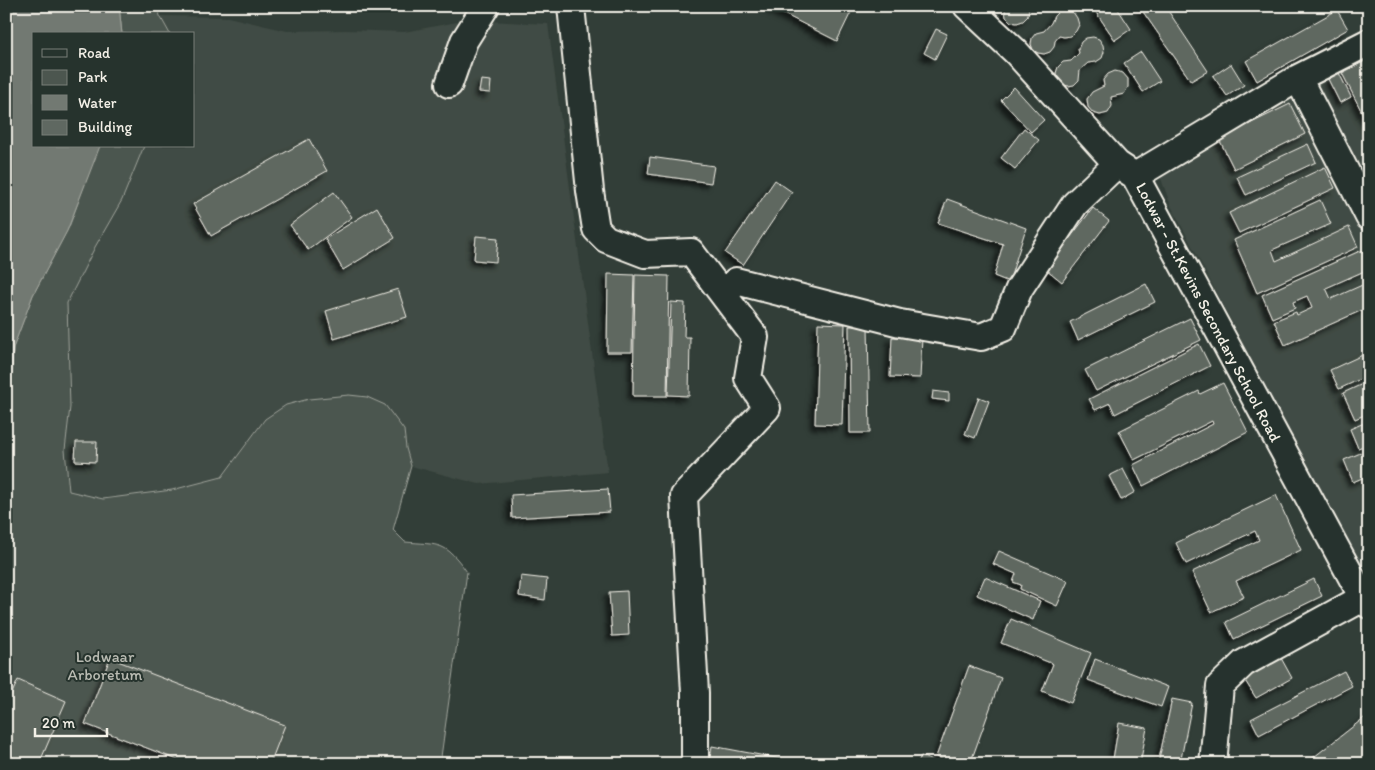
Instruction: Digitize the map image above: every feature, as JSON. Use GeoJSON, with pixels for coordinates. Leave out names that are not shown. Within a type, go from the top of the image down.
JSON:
{"type":"FeatureCollection","features":[{"type":"Feature","properties":{"kind":"street"},"geometry":{"type":"LineString","coordinates":[[449,84],[464,41],[486,6]]}},
{"type":"Feature","properties":{"kind":"street"},"geometry":{"type":"LineString","coordinates":[[571,6],[589,182],[596,229],[606,239],[644,254],[691,252],[755,337],[748,378],[767,408],[684,496],[695,693],[695,764]]}},
{"type":"Feature","properties":{"kind":"street","name":"Lodwar - St.Kevins Secondary School Road"},"geometry":{"type":"LineString","coordinates":[[967,6],[1016,52],[1126,170],[1366,601]]}},
{"type":"Feature","properties":{"kind":"street"},"geometry":{"type":"LineString","coordinates":[[736,282],[900,323],[981,337],[1003,328],[1020,289],[1074,204],[1126,170],[1369,42]]}},
{"type":"Feature","properties":{"kind":"street"},"geometry":{"type":"LineString","coordinates":[[1298,78],[1369,217]]}},
{"type":"Feature","properties":{"kind":"street"},"geometry":{"type":"LineString","coordinates":[[1213,764],[1220,686],[1244,663],[1366,601]]}},
{"type":"Feature","properties":{"kind":"shaded area"},"geometry":{"type":"Polygon","coordinates":[[[160,16],[228,17],[287,31],[346,30],[404,32],[468,20],[548,24],[608,472],[479,484],[411,466],[404,430],[349,395],[309,399],[286,405],[265,419],[222,477],[172,490],[103,499],[69,491],[65,450],[70,407],[67,303],[143,148],[195,148],[195,32],[169,32],[160,16]]]}},
{"type":"Feature","properties":{"kind":"shaded area"},"geometry":{"type":"Polygon","coordinates":[[[1369,51],[1369,193],[1312,80],[1369,51]]]}},
{"type":"Feature","properties":{"kind":"shaded area"},"geometry":{"type":"Polygon","coordinates":[[[1296,90],[1369,234],[1369,574],[1349,546],[1171,206],[1160,176],[1296,90]]]}},
{"type":"Feature","properties":{"kind":"green space"},"geometry":{"type":"Polygon","coordinates":[[[119,6],[158,6],[160,16],[169,32],[122,32],[119,6]]]}},
{"type":"Feature","properties":{"kind":"green space","name":"Lodwaar Arboretum"},"geometry":{"type":"Polygon","coordinates":[[[98,148],[143,148],[122,200],[95,247],[67,303],[70,407],[65,450],[69,491],[103,499],[172,490],[222,477],[265,419],[286,405],[309,399],[349,395],[367,397],[385,405],[404,430],[411,466],[393,530],[405,542],[441,546],[453,555],[467,572],[440,764],[6,764],[6,419],[11,385],[13,348],[33,295],[69,227],[98,148]]]}},
{"type":"Feature","properties":{"kind":"water"},"geometry":{"type":"Polygon","coordinates":[[[6,6],[119,6],[122,32],[32,32],[32,148],[99,148],[67,231],[33,295],[13,348],[11,385],[6,419],[6,6]]]}},
{"type":"Feature","properties":{"kind":"building"},"geometry":{"type":"Polygon","coordinates":[[[768,6],[854,6],[837,41],[768,6]]]}},
{"type":"Feature","properties":{"kind":"building"},"geometry":{"type":"Polygon","coordinates":[[[1006,6],[1028,6],[1027,17],[1017,23],[1011,22],[1006,17],[1006,6]]]}},
{"type":"Feature","properties":{"kind":"building"},"geometry":{"type":"Polygon","coordinates":[[[1102,6],[1116,6],[1131,29],[1115,40],[1095,11],[1102,6]]]}},
{"type":"Feature","properties":{"kind":"building"},"geometry":{"type":"Polygon","coordinates":[[[1139,6],[1165,6],[1208,71],[1191,81],[1139,6]]]}},
{"type":"Feature","properties":{"kind":"building"},"geometry":{"type":"Polygon","coordinates":[[[1337,10],[1348,29],[1257,81],[1246,61],[1337,10]]]}},
{"type":"Feature","properties":{"kind":"building"},"geometry":{"type":"Polygon","coordinates":[[[1059,11],[1073,12],[1077,18],[1079,25],[1076,31],[1071,36],[1059,36],[1050,52],[1044,54],[1033,50],[1032,38],[1036,33],[1044,31],[1059,11]]]}},
{"type":"Feature","properties":{"kind":"building"},"geometry":{"type":"Polygon","coordinates":[[[936,29],[947,34],[935,59],[924,53],[936,29]]]}},
{"type":"Feature","properties":{"kind":"building"},"geometry":{"type":"Polygon","coordinates":[[[1093,37],[1099,39],[1103,45],[1104,52],[1102,58],[1096,62],[1088,63],[1080,70],[1079,80],[1074,85],[1061,84],[1057,79],[1058,67],[1063,62],[1071,61],[1079,53],[1078,49],[1081,42],[1086,38],[1093,37]]]}},
{"type":"Feature","properties":{"kind":"building"},"geometry":{"type":"Polygon","coordinates":[[[1141,52],[1160,81],[1143,92],[1124,63],[1141,52]]]}},
{"type":"Feature","properties":{"kind":"building"},"geometry":{"type":"Polygon","coordinates":[[[1369,59],[1369,126],[1342,73],[1369,59]]]}},
{"type":"Feature","properties":{"kind":"building"},"geometry":{"type":"Polygon","coordinates":[[[1231,64],[1244,85],[1227,96],[1213,76],[1231,64]]]}},
{"type":"Feature","properties":{"kind":"building"},"geometry":{"type":"Polygon","coordinates":[[[1115,71],[1123,73],[1128,79],[1128,87],[1124,94],[1111,97],[1112,106],[1108,113],[1100,115],[1093,113],[1088,107],[1087,99],[1092,92],[1104,86],[1103,80],[1108,74],[1115,71]]]}},
{"type":"Feature","properties":{"kind":"building"},"geometry":{"type":"Polygon","coordinates":[[[1339,73],[1351,97],[1340,103],[1328,79],[1339,73]]]}},
{"type":"Feature","properties":{"kind":"building"},"geometry":{"type":"Polygon","coordinates":[[[481,80],[491,81],[490,93],[479,92],[481,80]]]}},
{"type":"Feature","properties":{"kind":"building"},"geometry":{"type":"Polygon","coordinates":[[[1014,87],[1044,120],[1031,132],[1001,100],[1014,87]]]}},
{"type":"Feature","properties":{"kind":"building"},"geometry":{"type":"Polygon","coordinates":[[[1290,104],[1305,134],[1234,169],[1219,139],[1290,104]]]}},
{"type":"Feature","properties":{"kind":"building"},"geometry":{"type":"Polygon","coordinates":[[[1024,128],[1039,140],[1015,169],[1001,158],[1024,128]]]}},
{"type":"Feature","properties":{"kind":"building"},"geometry":{"type":"Polygon","coordinates":[[[309,139],[327,171],[211,236],[193,204],[309,139]]]}},
{"type":"Feature","properties":{"kind":"building"},"geometry":{"type":"Polygon","coordinates":[[[1308,144],[1316,162],[1246,195],[1237,177],[1308,144]]]}},
{"type":"Feature","properties":{"kind":"building"},"geometry":{"type":"Polygon","coordinates":[[[650,157],[714,166],[711,183],[648,174],[650,157]]]}},
{"type":"Feature","properties":{"kind":"building"},"geometry":{"type":"Polygon","coordinates":[[[1325,167],[1335,188],[1239,233],[1229,213],[1325,167]]]}},
{"type":"Feature","properties":{"kind":"building"},"geometry":{"type":"Polygon","coordinates":[[[775,180],[792,192],[743,265],[725,253],[775,180]]]}},
{"type":"Feature","properties":{"kind":"building"},"geometry":{"type":"Polygon","coordinates":[[[334,192],[352,217],[308,250],[290,225],[334,192]]]}},
{"type":"Feature","properties":{"kind":"building"},"geometry":{"type":"Polygon","coordinates":[[[947,199],[1026,228],[1009,282],[994,276],[1003,244],[938,223],[947,199]]]}},
{"type":"Feature","properties":{"kind":"building"},"geometry":{"type":"Polygon","coordinates":[[[1320,200],[1331,224],[1272,250],[1276,261],[1349,227],[1358,247],[1257,293],[1234,240],[1320,200]]]}},
{"type":"Feature","properties":{"kind":"building"},"geometry":{"type":"Polygon","coordinates":[[[377,207],[395,238],[343,270],[325,239],[377,207]]]}},
{"type":"Feature","properties":{"kind":"building"},"geometry":{"type":"Polygon","coordinates":[[[1093,208],[1109,221],[1062,282],[1046,269],[1093,208]]]}},
{"type":"Feature","properties":{"kind":"building"},"geometry":{"type":"Polygon","coordinates":[[[476,236],[498,238],[496,262],[474,260],[476,236]]]}},
{"type":"Feature","properties":{"kind":"building"},"geometry":{"type":"Polygon","coordinates":[[[1362,250],[1369,269],[1326,288],[1331,299],[1369,282],[1369,307],[1285,345],[1274,321],[1296,312],[1297,315],[1312,308],[1307,296],[1293,302],[1295,308],[1272,318],[1262,295],[1362,250]]]}},
{"type":"Feature","properties":{"kind":"building"},"geometry":{"type":"Polygon","coordinates":[[[608,274],[634,275],[632,352],[607,352],[608,274]]]}},
{"type":"Feature","properties":{"kind":"building"},"geometry":{"type":"Polygon","coordinates":[[[635,275],[669,276],[667,396],[633,396],[635,275]]]}},
{"type":"Feature","properties":{"kind":"building"},"geometry":{"type":"Polygon","coordinates":[[[1146,284],[1155,302],[1078,340],[1070,322],[1146,284]]]}},
{"type":"Feature","properties":{"kind":"building"},"geometry":{"type":"Polygon","coordinates":[[[398,289],[407,317],[334,339],[326,311],[398,289]]]}},
{"type":"Feature","properties":{"kind":"building"},"geometry":{"type":"Polygon","coordinates":[[[671,302],[685,303],[684,337],[690,337],[689,396],[668,395],[671,302]]]}},
{"type":"Feature","properties":{"kind":"building"},"geometry":{"type":"Polygon","coordinates":[[[1190,318],[1201,340],[1096,391],[1085,370],[1190,318]]]}},
{"type":"Feature","properties":{"kind":"building"},"geometry":{"type":"Polygon","coordinates":[[[818,323],[845,324],[842,425],[815,424],[818,323]]]}},
{"type":"Feature","properties":{"kind":"building"},"geometry":{"type":"Polygon","coordinates":[[[849,326],[868,326],[870,433],[850,433],[849,326]]]}},
{"type":"Feature","properties":{"kind":"building"},"geometry":{"type":"Polygon","coordinates":[[[892,337],[922,338],[920,378],[890,377],[892,337]]]}},
{"type":"Feature","properties":{"kind":"building"},"geometry":{"type":"Polygon","coordinates":[[[1199,344],[1210,366],[1115,414],[1110,403],[1095,410],[1089,399],[1199,344]]]}},
{"type":"Feature","properties":{"kind":"building"},"geometry":{"type":"Polygon","coordinates":[[[1369,352],[1369,375],[1339,389],[1330,370],[1369,352]]]}},
{"type":"Feature","properties":{"kind":"building"},"geometry":{"type":"Polygon","coordinates":[[[1369,381],[1369,413],[1355,419],[1343,393],[1369,381]]]}},
{"type":"Feature","properties":{"kind":"building"},"geometry":{"type":"Polygon","coordinates":[[[1223,383],[1248,432],[1143,486],[1133,465],[1213,424],[1212,421],[1134,460],[1119,431],[1199,391],[1200,394],[1223,383]]]}},
{"type":"Feature","properties":{"kind":"building"},"geometry":{"type":"Polygon","coordinates":[[[933,391],[949,393],[949,401],[932,399],[933,391]]]}},
{"type":"Feature","properties":{"kind":"building"},"geometry":{"type":"Polygon","coordinates":[[[979,397],[989,401],[975,438],[965,434],[979,397]]]}},
{"type":"Feature","properties":{"kind":"building"},"geometry":{"type":"Polygon","coordinates":[[[1369,421],[1369,444],[1358,448],[1350,429],[1369,421]]]}},
{"type":"Feature","properties":{"kind":"building"},"geometry":{"type":"Polygon","coordinates":[[[76,442],[97,442],[96,462],[75,461],[76,442]]]}},
{"type":"Feature","properties":{"kind":"building"},"geometry":{"type":"Polygon","coordinates":[[[1363,452],[1369,466],[1369,475],[1353,482],[1344,460],[1363,452]]]}},
{"type":"Feature","properties":{"kind":"building"},"geometry":{"type":"Polygon","coordinates":[[[1123,469],[1135,492],[1121,500],[1109,476],[1123,469]]]}},
{"type":"Feature","properties":{"kind":"building"},"geometry":{"type":"Polygon","coordinates":[[[608,489],[610,512],[512,518],[511,495],[608,489]]]}},
{"type":"Feature","properties":{"kind":"building"},"geometry":{"type":"Polygon","coordinates":[[[1276,495],[1301,550],[1236,581],[1244,597],[1211,612],[1192,572],[1259,540],[1255,531],[1186,564],[1176,543],[1276,495]]]}},
{"type":"Feature","properties":{"kind":"building"},"geometry":{"type":"Polygon","coordinates":[[[999,551],[1068,581],[1057,606],[1020,589],[1021,585],[1013,582],[1016,574],[993,564],[999,551]]]}},
{"type":"Feature","properties":{"kind":"building"},"geometry":{"type":"Polygon","coordinates":[[[521,576],[547,579],[545,600],[519,596],[521,576]]]}},
{"type":"Feature","properties":{"kind":"building"},"geometry":{"type":"Polygon","coordinates":[[[985,577],[1040,601],[1033,620],[977,595],[985,577]]]}},
{"type":"Feature","properties":{"kind":"building"},"geometry":{"type":"Polygon","coordinates":[[[1314,579],[1322,596],[1234,639],[1226,622],[1314,579]]]}},
{"type":"Feature","properties":{"kind":"building"},"geometry":{"type":"Polygon","coordinates":[[[627,591],[629,635],[612,636],[609,592],[627,591]]]}},
{"type":"Feature","properties":{"kind":"building"},"geometry":{"type":"Polygon","coordinates":[[[1011,619],[1091,653],[1071,703],[1042,691],[1053,664],[1001,643],[1011,619]]]}},
{"type":"Feature","properties":{"kind":"building"},"geometry":{"type":"Polygon","coordinates":[[[110,658],[285,725],[270,764],[188,764],[85,724],[110,658]]]}},
{"type":"Feature","properties":{"kind":"building"},"geometry":{"type":"Polygon","coordinates":[[[1281,658],[1292,678],[1256,698],[1244,679],[1281,658]]]}},
{"type":"Feature","properties":{"kind":"building"},"geometry":{"type":"Polygon","coordinates":[[[1095,659],[1168,687],[1161,707],[1088,680],[1095,659]]]}},
{"type":"Feature","properties":{"kind":"building"},"geometry":{"type":"Polygon","coordinates":[[[969,666],[1001,678],[970,764],[954,764],[936,757],[969,666]]]}},
{"type":"Feature","properties":{"kind":"building"},"geometry":{"type":"Polygon","coordinates":[[[1344,671],[1352,686],[1259,735],[1251,719],[1344,671]]]}},
{"type":"Feature","properties":{"kind":"building"},"geometry":{"type":"Polygon","coordinates":[[[18,680],[66,701],[39,764],[6,764],[6,706],[18,680]]]}},
{"type":"Feature","properties":{"kind":"building"},"geometry":{"type":"Polygon","coordinates":[[[1172,699],[1192,703],[1180,764],[1158,764],[1172,699]]]}},
{"type":"Feature","properties":{"kind":"building"},"geometry":{"type":"Polygon","coordinates":[[[1369,714],[1369,764],[1305,764],[1369,714]]]}},
{"type":"Feature","properties":{"kind":"building"},"geometry":{"type":"Polygon","coordinates":[[[1119,723],[1147,728],[1140,764],[1113,759],[1119,723]]]}},
{"type":"Feature","properties":{"kind":"building"},"geometry":{"type":"Polygon","coordinates":[[[712,746],[808,764],[709,764],[712,746]]]}},
{"type":"Feature","properties":{"kind":"building"},"geometry":{"type":"Polygon","coordinates":[[[921,756],[940,764],[917,764],[921,756]]]}}]}
